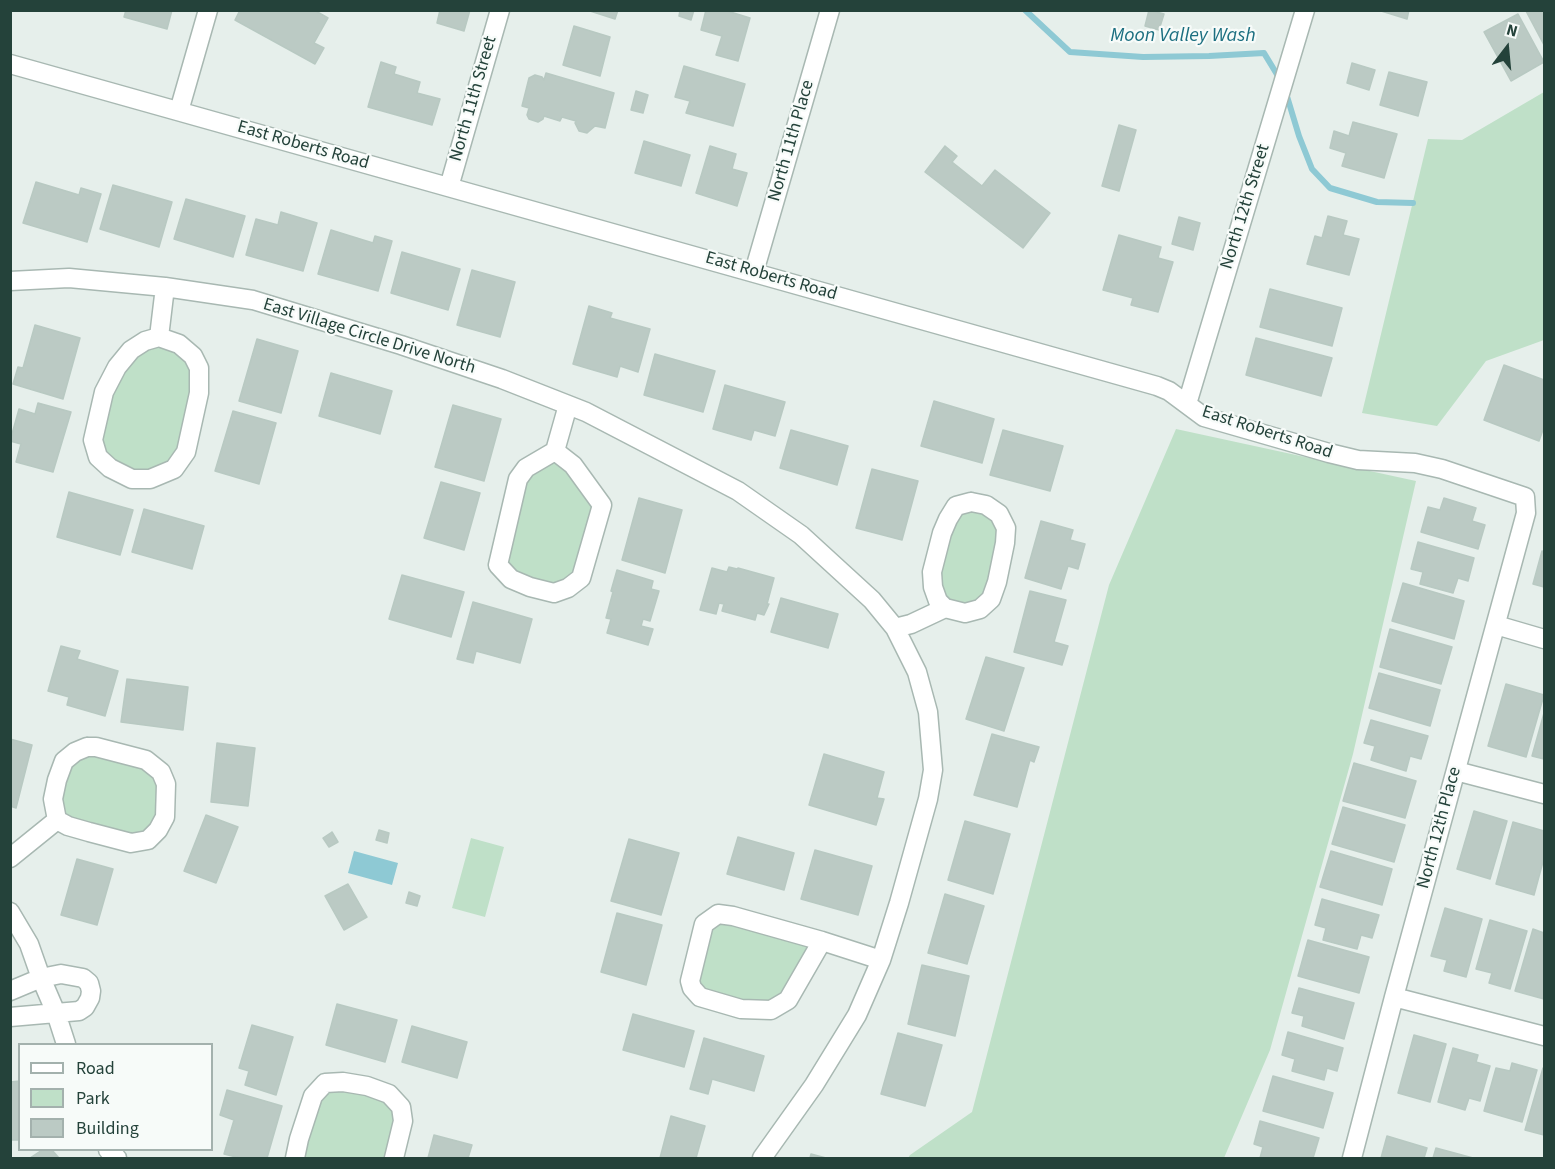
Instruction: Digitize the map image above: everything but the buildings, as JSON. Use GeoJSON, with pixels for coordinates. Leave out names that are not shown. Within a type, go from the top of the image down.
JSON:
{"type":"FeatureCollection","features":[{"type":"Feature","properties":{"kind":"street"},"geometry":{"type":"LineString","coordinates":[[179,111],[208,10]]}},
{"type":"Feature","properties":{"kind":"street","name":"North 11th Street"},"geometry":{"type":"LineString","coordinates":[[448,187],[500,10]]}},
{"type":"Feature","properties":{"kind":"street","name":"North 11th Place"},"geometry":{"type":"LineString","coordinates":[[754,272],[830,10]]}},
{"type":"Feature","properties":{"kind":"street","name":"North 12th Street"},"geometry":{"type":"LineString","coordinates":[[1187,404],[1305,10]]}},
{"type":"Feature","properties":{"kind":"street","name":"East Roberts Road"},"geometry":{"type":"LineString","coordinates":[[10,64],[1157,386],[1169,391],[1204,417],[1329,453],[1358,460],[1415,463],[1442,469],[1525,497]]}},
{"type":"Feature","properties":{"kind":"street","name":"East Village Circle Drive North"},"geometry":{"type":"LineString","coordinates":[[10,281],[69,278],[165,287],[253,300],[401,345],[501,379],[586,412],[738,491],[801,535],[872,600],[895,628],[917,672],[923,692],[928,712],[933,770],[928,799],[882,960],[857,1015],[814,1085],[762,1158]]}},
{"type":"Feature","properties":{"kind":"street"},"geometry":{"type":"LineString","coordinates":[[159,337],[165,287]]}},
{"type":"Feature","properties":{"kind":"street"},"geometry":{"type":"LineString","coordinates":[[159,337],[179,344],[193,356],[199,369],[199,393],[186,452],[174,468],[150,479],[132,479],[110,468],[98,458],[93,440],[104,392],[117,367],[131,350],[146,341],[159,337]]}},
{"type":"Feature","properties":{"kind":"street"},"geometry":{"type":"LineString","coordinates":[[555,451],[573,465],[602,505],[581,578],[568,588],[554,593],[511,579],[498,565],[518,479],[526,468],[555,451],[568,405]]}},
{"type":"Feature","properties":{"kind":"street","name":"North 12th Place"},"geometry":{"type":"LineString","coordinates":[[1352,1158],[1526,513],[1525,497]]}},
{"type":"Feature","properties":{"kind":"street"},"geometry":{"type":"LineString","coordinates":[[895,628],[912,624],[945,608],[965,613],[980,609],[992,599],[1005,543],[1006,528],[999,514],[986,505],[971,502],[956,507],[942,533],[932,572],[933,587],[938,601],[945,608]]}},
{"type":"Feature","properties":{"kind":"street"},"geometry":{"type":"LineString","coordinates":[[1496,625],[1545,639]]}},
{"type":"Feature","properties":{"kind":"street"},"geometry":{"type":"LineString","coordinates":[[87,747],[96,747],[146,760],[161,772],[166,784],[165,817],[158,830],[148,840],[131,843],[68,826],[57,820],[53,799],[64,761],[75,752],[87,747]]}},
{"type":"Feature","properties":{"kind":"street"},"geometry":{"type":"LineString","coordinates":[[1456,771],[1545,794]]}},
{"type":"Feature","properties":{"kind":"street"},"geometry":{"type":"LineString","coordinates":[[10,858],[57,820]]}},
{"type":"Feature","properties":{"kind":"street"},"geometry":{"type":"LineString","coordinates":[[10,912],[29,944],[66,1043]]}},
{"type":"Feature","properties":{"kind":"street"},"geometry":{"type":"LineString","coordinates":[[822,941],[788,1000],[771,1010],[741,1009],[700,997],[692,988],[690,981],[704,924],[718,914],[733,916],[822,941],[882,960]]}},
{"type":"Feature","properties":{"kind":"street"},"geometry":{"type":"LineString","coordinates":[[10,990],[41,978],[61,974],[83,978],[89,984],[91,991],[90,998],[80,1011],[10,1017]]}},
{"type":"Feature","properties":{"kind":"street"},"geometry":{"type":"LineString","coordinates":[[1394,997],[1545,1036]]}},
{"type":"Feature","properties":{"kind":"street"},"geometry":{"type":"LineString","coordinates":[[295,1158],[313,1096],[326,1083],[343,1082],[368,1086],[388,1095],[401,1107],[402,1121],[394,1158]]}},
{"type":"Feature","properties":{"kind":"green space"},"geometry":{"type":"Polygon","coordinates":[[[1544,92],[1544,340],[1486,361],[1437,426],[1362,413],[1428,139],[1462,140],[1544,92]]]}},
{"type":"Feature","properties":{"kind":"green space"},"geometry":{"type":"Polygon","coordinates":[[[145,341],[193,356],[186,452],[150,479],[98,457],[104,392],[145,341]]]}},
{"type":"Feature","properties":{"kind":"green space"},"geometry":{"type":"Polygon","coordinates":[[[1176,429],[1416,481],[1353,754],[1270,1050],[1224,1158],[908,1158],[972,1112],[1109,585],[1176,429]]]}},
{"type":"Feature","properties":{"kind":"green space"},"geometry":{"type":"Polygon","coordinates":[[[555,451],[602,505],[581,578],[554,593],[498,565],[518,479],[555,451]]]}},
{"type":"Feature","properties":{"kind":"green space"},"geometry":{"type":"Polygon","coordinates":[[[971,502],[1006,528],[980,609],[938,601],[942,533],[971,502]]]}},
{"type":"Feature","properties":{"kind":"green space"},"geometry":{"type":"Polygon","coordinates":[[[87,747],[161,772],[165,817],[148,840],[57,820],[57,780],[87,747]]]}},
{"type":"Feature","properties":{"kind":"green space"},"geometry":{"type":"Polygon","coordinates":[[[471,838],[504,847],[485,917],[452,908],[471,838]]]}},
{"type":"Feature","properties":{"kind":"green space"},"geometry":{"type":"Polygon","coordinates":[[[718,914],[822,941],[771,1010],[692,988],[704,924],[718,914]]]}},
{"type":"Feature","properties":{"kind":"green space"},"geometry":{"type":"Polygon","coordinates":[[[343,1082],[401,1107],[394,1158],[295,1158],[313,1096],[343,1082]]]}},
{"type":"Feature","properties":{"kind":"water"},"geometry":{"type":"Polygon","coordinates":[[[354,851],[398,863],[392,885],[348,873],[354,851]]]}},
{"type":"Feature","properties":{"kind":"waterway","name":"Moon Valley Wash"},"geometry":{"type":"LineString","coordinates":[[1025,10],[1070,52],[1143,57],[1264,53],[1281,81]]}},
{"type":"Feature","properties":{"kind":"waterway","name":"Moon Valley Wash"},"geometry":{"type":"LineString","coordinates":[[1286,93],[1312,169],[1330,188],[1377,202],[1413,203]]}}]}
